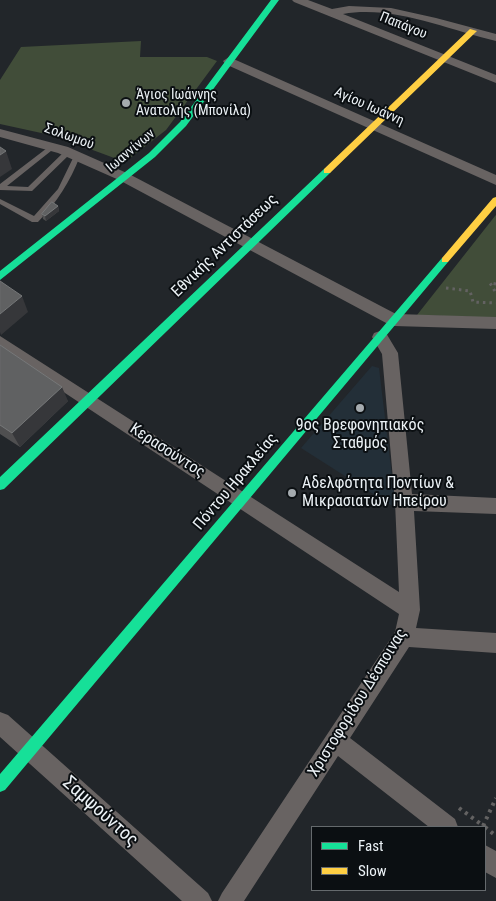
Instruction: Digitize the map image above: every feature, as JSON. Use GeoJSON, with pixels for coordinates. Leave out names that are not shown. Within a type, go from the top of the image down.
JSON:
{"type":"FeatureCollection","features":[{"type":"Feature","properties":{"kind":"street","name":"Ιωαννίνων"},"geometry":{"type":"LineString","coordinates":[[0,276],[152,155],[183,124],[274,0]]}},
{"type":"Feature","properties":{"kind":"street","name":"Παπάγου"},"geometry":{"type":"LineString","coordinates":[[298,0],[496,80]]}},
{"type":"Feature","properties":{"kind":"street"},"geometry":{"type":"LineString","coordinates":[[331,13],[352,7],[383,8],[496,38]]}},
{"type":"Feature","properties":{"kind":"street","name":"Εθνικής Αντιστάσεως"},"geometry":{"type":"LineString","coordinates":[[0,485],[473,31]]}},
{"type":"Feature","properties":{"kind":"street","name":"Αγίου Ιωάννη"},"geometry":{"type":"LineString","coordinates":[[229,62],[496,180]]}},
{"type":"Feature","properties":{"kind":"street","name":"Σολωμού"},"geometry":{"type":"LineString","coordinates":[[0,133],[73,154],[124,177],[394,320]]}},
{"type":"Feature","properties":{"kind":"street","name":"Πόντου Ηρακλείας"},"geometry":{"type":"LineString","coordinates":[[0,785],[496,200]]}},
{"type":"Feature","properties":{"kind":"street"},"geometry":{"type":"LineString","coordinates":[[394,320],[496,323]]}},
{"type":"Feature","properties":{"kind":"street","name":"Χριστοφορίδου Δέσποινας"},"geometry":{"type":"LineString","coordinates":[[230,901],[404,636],[410,610],[404,502],[390,353],[380,337]]}},
{"type":"Feature","properties":{"kind":"street","name":"Κερασούντος"},"geometry":{"type":"LineString","coordinates":[[0,342],[410,610]]}},
{"type":"Feature","properties":{"kind":"street"},"geometry":{"type":"LineString","coordinates":[[404,502],[496,506]]}},
{"type":"Feature","properties":{"kind":"street"},"geometry":{"type":"LineString","coordinates":[[404,636],[496,643]]}},
{"type":"Feature","properties":{"kind":"street","name":"Σαμψούντος"},"geometry":{"type":"LineString","coordinates":[[0,723],[200,901]]}},
{"type":"Feature","properties":{"kind":"street"},"geometry":{"type":"LineString","coordinates":[[335,740],[446,826]]}},
{"type":"Feature","properties":{"kind":"street"},"geometry":{"type":"LineString","coordinates":[[486,858],[496,866]]}},
{"type":"Feature","properties":{"kind":"lane"},"geometry":{"type":"LineString","coordinates":[[0,188],[53,147]]}},
{"type":"Feature","properties":{"kind":"lane"},"geometry":{"type":"LineString","coordinates":[[0,188],[30,189],[73,154]]}},
{"type":"Feature","properties":{"kind":"lane"},"geometry":{"type":"LineString","coordinates":[[0,201],[34,220],[51,204],[65,186],[73,154]]}},
{"type":"Feature","properties":{"kind":"path"},"geometry":{"type":"LineString","coordinates":[[425,284],[470,292],[473,302],[496,303]]}},
{"type":"Feature","properties":{"kind":"path"},"geometry":{"type":"LineString","coordinates":[[496,284],[490,284],[496,293]]}},
{"type":"Feature","properties":{"kind":"path"},"geometry":{"type":"LineString","coordinates":[[484,826],[496,798]]}},
{"type":"Feature","properties":{"kind":"path"},"geometry":{"type":"LineString","coordinates":[[453,803],[483,826]]}},
{"type":"Feature","properties":{"kind":"shaded area","name":"9ος Βρεφονηπιακός Σταθμός"},"geometry":{"type":"Polygon","coordinates":[[[372,366],[379,368],[395,501],[392,506],[301,448],[372,366]]]}},
{"type":"Feature","properties":{"kind":"green space"},"geometry":{"type":"Polygon","coordinates":[[[141,41],[140,57],[207,57],[217,61],[166,130],[125,162],[55,136],[0,124],[0,80],[21,47],[141,41]]]}},
{"type":"Feature","properties":{"kind":"green space"},"geometry":{"type":"Polygon","coordinates":[[[495,216],[496,318],[417,315],[495,216]]]}},
{"type":"Feature","properties":{"kind":"building"},"geometry":{"type":"Polygon","coordinates":[[[0,147],[6,151],[0,155],[0,147]]]}},
{"type":"Feature","properties":{"kind":"building"},"geometry":{"type":"Polygon","coordinates":[[[52,202],[58,206],[45,216],[42,214],[52,202]]]}},
{"type":"Feature","properties":{"kind":"building"},"geometry":{"type":"Polygon","coordinates":[[[0,281],[22,296],[0,314],[0,281]]]}},
{"type":"Feature","properties":{"kind":"building"},"geometry":{"type":"Polygon","coordinates":[[[0,345],[62,387],[12,433],[0,425],[0,345]]]}},
{"type":"Feature","properties":{"kind":"traffic: fast"},"geometry":{"type":"LineString","coordinates":[[0,276],[152,155],[183,124],[275,0]]}},
{"type":"Feature","properties":{"kind":"traffic: fast"},"geometry":{"type":"LineString","coordinates":[[0,485],[327,171]]}},
{"type":"Feature","properties":{"kind":"traffic: fast"},"geometry":{"type":"LineString","coordinates":[[0,785],[445,260]]}},
{"type":"Feature","properties":{"kind":"traffic: slow"},"geometry":{"type":"LineString","coordinates":[[327,171],[473,31]]}},
{"type":"Feature","properties":{"kind":"traffic: slow"},"geometry":{"type":"LineString","coordinates":[[445,260],[496,200]]}},
{"type":"Feature","properties":{"kind":"place","name":"Άγιος Ιωάννης Ανατολής (Μπονίλα)"},"geometry":{"type":"Point","coordinates":[126,103]}},
{"type":"Feature","properties":{"kind":"place","name":"9ος Βρεφονηπιακός Σταθμός"},"geometry":{"type":"Point","coordinates":[360,408]}},
{"type":"Feature","properties":{"kind":"place","name":"Αδελφότητα Ποντίων & Μικρασιατών Ηπείρου"},"geometry":{"type":"Point","coordinates":[292,493]}}]}
